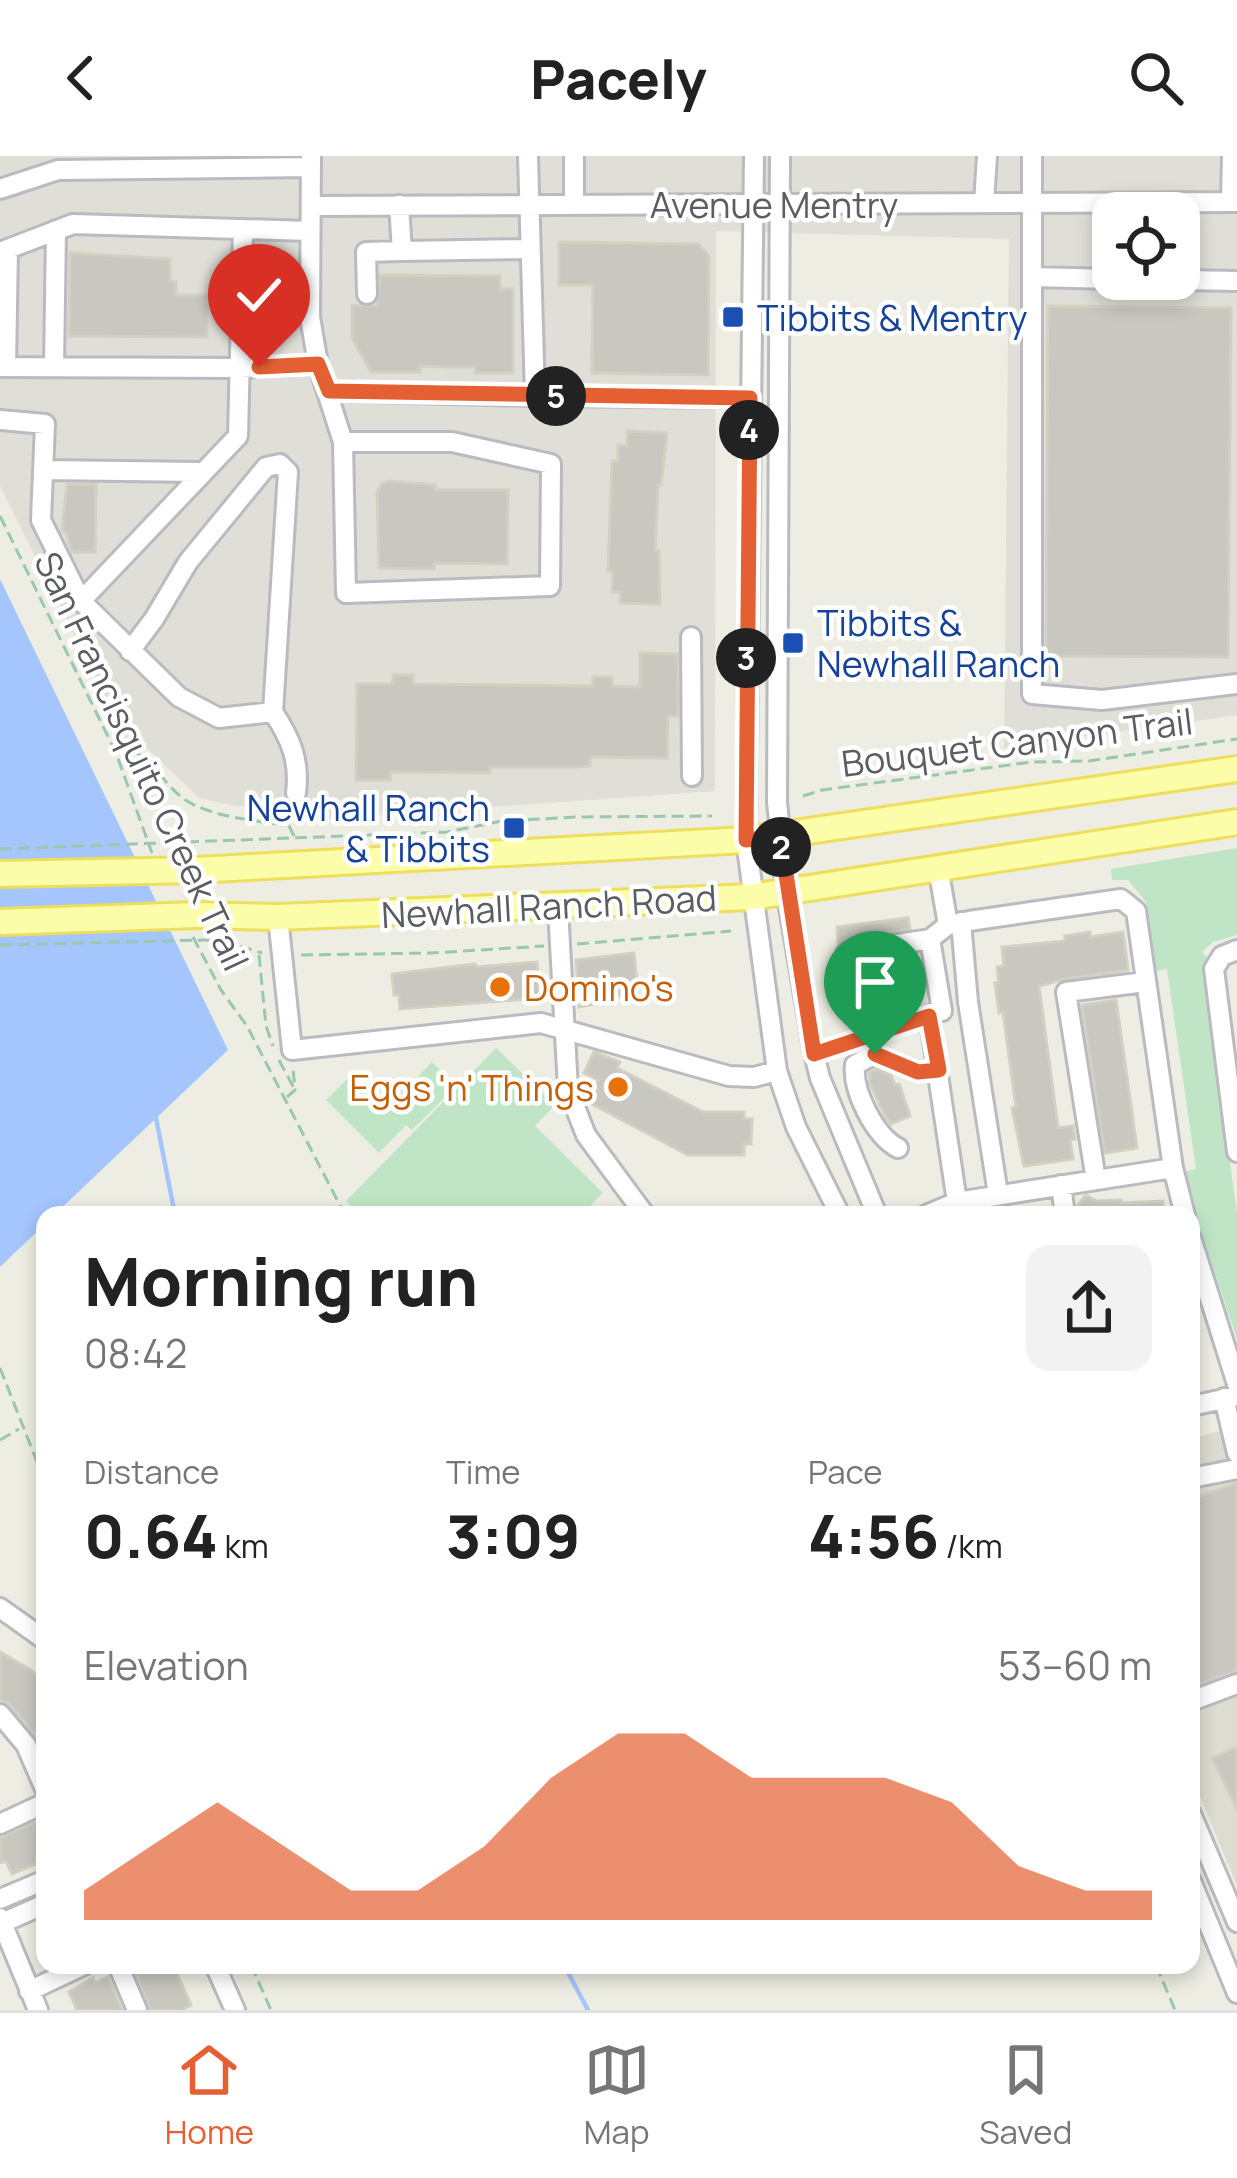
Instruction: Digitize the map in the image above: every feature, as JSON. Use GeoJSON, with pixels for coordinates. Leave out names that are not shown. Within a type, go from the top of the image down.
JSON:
{"type":"FeatureCollection","features":[{"type":"Feature","properties":{"kind":"main road","name":"Newhall Ranch Road"},"geometry":{"type":"LineString","coordinates":[[0,874],[195,870],[746,840],[1237,769]]}},
{"type":"Feature","properties":{"kind":"main road","name":"Newhall Ranch Road"},"geometry":{"type":"LineString","coordinates":[[0,922],[192,922],[751,897],[1237,821]]}},
{"type":"Feature","properties":{"kind":"street"},"geometry":{"type":"LineString","coordinates":[[528,156],[535,396]]}},
{"type":"Feature","properties":{"kind":"street"},"geometry":{"type":"LineString","coordinates":[[574,156],[574,205]]}},
{"type":"Feature","properties":{"kind":"street"},"geometry":{"type":"LineString","coordinates":[[754,156],[746,840],[777,1071],[796,1127],[836,1206]]}},
{"type":"Feature","properties":{"kind":"street"},"geometry":{"type":"LineString","coordinates":[[780,156],[780,836],[814,1054],[873,1206]]}},
{"type":"Feature","properties":{"kind":"street"},"geometry":{"type":"LineString","coordinates":[[984,203],[987,156]]}},
{"type":"Feature","properties":{"kind":"street"},"geometry":{"type":"LineString","coordinates":[[1032,156],[1032,694],[1102,700],[1237,683]]}},
{"type":"Feature","properties":{"kind":"street"},"geometry":{"type":"LineString","coordinates":[[1232,156],[1234,202]]}},
{"type":"Feature","properties":{"kind":"street"},"geometry":{"type":"LineString","coordinates":[[0,189],[56,163],[311,162],[310,317],[318,364],[343,442],[346,593],[550,586],[551,464],[452,442],[343,442]]}},
{"type":"Feature","properties":{"kind":"street","name":"Avenue Mentry"},"geometry":{"type":"LineString","coordinates":[[311,206],[1234,202]]}},
{"type":"Feature","properties":{"kind":"street"},"geometry":{"type":"LineString","coordinates":[[399,206],[402,251]]}},
{"type":"Feature","properties":{"kind":"street"},"geometry":{"type":"LineString","coordinates":[[309,231],[73,224],[4,250],[3,367],[318,364]]}},
{"type":"Feature","properties":{"kind":"street"},"geometry":{"type":"LineString","coordinates":[[54,367],[56,230]]}},
{"type":"Feature","properties":{"kind":"street"},"geometry":{"type":"LineString","coordinates":[[81,601],[238,436],[243,230]]}},
{"type":"Feature","properties":{"kind":"street"},"geometry":{"type":"LineString","coordinates":[[367,294],[365,252],[529,249]]}},
{"type":"Feature","properties":{"kind":"street"},"geometry":{"type":"LineString","coordinates":[[1033,277],[1092,278]]}},
{"type":"Feature","properties":{"kind":"street"},"geometry":{"type":"LineString","coordinates":[[1200,280],[1237,281]]}},
{"type":"Feature","properties":{"kind":"street"},"geometry":{"type":"LineString","coordinates":[[329,391],[750,398]]}},
{"type":"Feature","properties":{"kind":"street"},"geometry":{"type":"LineString","coordinates":[[0,420],[45,424],[41,520],[81,601],[179,697],[219,718],[273,712]]}},
{"type":"Feature","properties":{"kind":"street"},"geometry":{"type":"LineString","coordinates":[[130,651],[188,562],[266,467],[280,464],[288,472],[273,712],[289,736],[299,769],[296,794]]}},
{"type":"Feature","properties":{"kind":"street"},"geometry":{"type":"LineString","coordinates":[[43,470],[200,472]]}},
{"type":"Feature","properties":{"kind":"street"},"geometry":{"type":"LineString","coordinates":[[692,637],[692,776]]}},
{"type":"Feature","properties":{"kind":"street"},"geometry":{"type":"LineString","coordinates":[[938,867],[954,924],[998,1194]]}},
{"type":"Feature","properties":{"kind":"street"},"geometry":{"type":"LineString","coordinates":[[865,1038],[847,952],[930,939],[954,924],[1121,899],[1136,911],[1183,1206]]}},
{"type":"Feature","properties":{"kind":"street"},"geometry":{"type":"LineString","coordinates":[[558,908],[568,1089],[586,1135],[638,1206]]}},
{"type":"Feature","properties":{"kind":"street"},"geometry":{"type":"LineString","coordinates":[[278,917],[292,1050],[541,1023],[729,1076],[777,1071]]}},
{"type":"Feature","properties":{"kind":"street"},"geometry":{"type":"LineString","coordinates":[[930,939],[939,1070],[957,1202]]}},
{"type":"Feature","properties":{"kind":"street"},"geometry":{"type":"LineString","coordinates":[[1237,950],[1222,956],[1214,969],[1237,1152]]}},
{"type":"Feature","properties":{"kind":"street"},"geometry":{"type":"LineString","coordinates":[[1096,1180],[1066,992],[1145,982]]}},
{"type":"Feature","properties":{"kind":"street"},"geometry":{"type":"LineString","coordinates":[[814,1054],[968,1002]]}},
{"type":"Feature","properties":{"kind":"street"},"geometry":{"type":"LineString","coordinates":[[898,1148],[880,1136],[854,1078],[855,1065],[875,1054],[918,1072],[939,1070]]}},
{"type":"Feature","properties":{"kind":"street"},"geometry":{"type":"LineString","coordinates":[[947,1206],[1174,1168]]}},
{"type":"Feature","properties":{"kind":"street"},"geometry":{"type":"LineString","coordinates":[[1061,1185],[1064,1206]]}},
{"type":"Feature","properties":{"kind":"street"},"geometry":{"type":"LineString","coordinates":[[1200,1271],[1233,1393],[1237,1453]]}},
{"type":"Feature","properties":{"kind":"street"},"geometry":{"type":"LineString","coordinates":[[1200,1403],[1233,1393]]}},
{"type":"Feature","properties":{"kind":"street"},"geometry":{"type":"LineString","coordinates":[[1200,1476],[1237,1469]]}},
{"type":"Feature","properties":{"kind":"street"},"geometry":{"type":"LineString","coordinates":[[0,1608],[36,1634]]}},
{"type":"Feature","properties":{"kind":"street"},"geometry":{"type":"LineString","coordinates":[[1200,1692],[1237,1684]]}},
{"type":"Feature","properties":{"kind":"street"},"geometry":{"type":"LineString","coordinates":[[0,1714],[26,1745],[36,1768]]}},
{"type":"Feature","properties":{"kind":"street"},"geometry":{"type":"LineString","coordinates":[[0,1823],[36,1807]]}},
{"type":"Feature","properties":{"kind":"street"},"geometry":{"type":"LineString","coordinates":[[1200,1835],[1237,1922]]}},
{"type":"Feature","properties":{"kind":"street"},"geometry":{"type":"LineString","coordinates":[[0,1899],[36,1884]]}},
{"type":"Feature","properties":{"kind":"street"},"geometry":{"type":"LineString","coordinates":[[1200,1903],[1237,1993]]}},
{"type":"Feature","properties":{"kind":"street"},"geometry":{"type":"LineString","coordinates":[[36,1907],[1,1921],[38,2010]]}},
{"type":"Feature","properties":{"kind":"street"},"geometry":{"type":"LineString","coordinates":[[29,1991],[65,1974]]}},
{"type":"Feature","properties":{"kind":"street"},"geometry":{"type":"LineString","coordinates":[[122,1974],[137,2010]]}},
{"type":"Feature","properties":{"kind":"street"},"geometry":{"type":"LineString","coordinates":[[219,1974],[235,2010]]}},
{"type":"Feature","properties":{"kind":"path","name":"San Francisquito Creek Trail"},"geometry":{"type":"LineString","coordinates":[[0,516],[116,753],[153,854]]}},
{"type":"Feature","properties":{"kind":"path","name":"Bouquet Canyon Trail"},"geometry":{"type":"LineString","coordinates":[[803,796],[1009,765],[1089,761],[1237,739]]}},
{"type":"Feature","properties":{"kind":"path"},"geometry":{"type":"LineString","coordinates":[[116,753],[125,748],[136,751],[175,792],[198,807],[289,826],[294,838]]}},
{"type":"Feature","properties":{"kind":"path"},"geometry":{"type":"LineString","coordinates":[[0,850],[447,832],[502,821],[557,818],[712,816]]}},
{"type":"Feature","properties":{"kind":"path","name":"San Francisquito Creek Trail"},"geometry":{"type":"LineString","coordinates":[[192,922],[340,1206]]}},
{"type":"Feature","properties":{"kind":"path"},"geometry":{"type":"LineString","coordinates":[[0,945],[224,940],[259,952],[323,957],[731,931]]}},
{"type":"Feature","properties":{"kind":"path"},"geometry":{"type":"LineString","coordinates":[[259,952],[266,1027],[295,1090]]}},
{"type":"Feature","properties":{"kind":"path"},"geometry":{"type":"LineString","coordinates":[[292,1050],[295,1090]]}},
{"type":"Feature","properties":{"kind":"path"},"geometry":{"type":"LineString","coordinates":[[285,1098],[295,1090]]}},
{"type":"Feature","properties":{"kind":"path"},"geometry":{"type":"LineString","coordinates":[[0,1368],[36,1460]]}},
{"type":"Feature","properties":{"kind":"path"},"geometry":{"type":"LineString","coordinates":[[0,1440],[22,1426]]}},
{"type":"Feature","properties":{"kind":"path"},"geometry":{"type":"LineString","coordinates":[[254,1974],[271,2010]]}},
{"type":"Feature","properties":{"kind":"path"},"geometry":{"type":"LineString","coordinates":[[1160,1974],[1174,2010]]}},
{"type":"Feature","properties":{"kind":"shaded area"},"geometry":{"type":"Polygon","coordinates":[[[0,156],[1237,156],[1237,715],[1004,748],[1009,239],[716,231],[715,791],[322,819],[321,805],[236,806],[199,798],[148,749],[126,738],[0,486],[0,156]]]}},
{"type":"Feature","properties":{"kind":"shaded area"},"geometry":{"type":"Polygon","coordinates":[[[1237,1426],[1237,1886],[1200,1796],[1200,1436],[1237,1426]]]}},
{"type":"Feature","properties":{"kind":"green space"},"geometry":{"type":"Polygon","coordinates":[[[1237,848],[1237,935],[1213,942],[1202,952],[1209,958],[1204,968],[1237,1214],[1237,1339],[1200,1229],[1200,1206],[1192,1206],[1181,1173],[1196,1169],[1167,969],[1153,971],[1146,902],[1128,880],[1112,880],[1111,869],[1237,848]]]}},
{"type":"Feature","properties":{"kind":"green space"},"geometry":{"type":"Polygon","coordinates":[[[496,1048],[555,1105],[535,1126],[603,1193],[590,1206],[351,1206],[346,1201],[496,1048]]]}},
{"type":"Feature","properties":{"kind":"green space"},"geometry":{"type":"Polygon","coordinates":[[[432,1062],[456,1086],[412,1130],[406,1125],[379,1153],[326,1100],[353,1073],[388,1107],[432,1062]]]}},
{"type":"Feature","properties":{"kind":"water"},"geometry":{"type":"Polygon","coordinates":[[[0,579],[228,1050],[63,1206],[36,1206],[36,1233],[0,1267],[0,579]]]}},
{"type":"Feature","properties":{"kind":"building"},"geometry":{"type":"Polygon","coordinates":[[[559,242],[698,244],[709,256],[708,375],[592,373],[593,285],[559,285],[559,242]]]}},
{"type":"Feature","properties":{"kind":"building"},"geometry":{"type":"Polygon","coordinates":[[[70,253],[170,259],[170,282],[176,282],[176,295],[207,295],[207,337],[69,336],[70,253]]]}},
{"type":"Feature","properties":{"kind":"building"},"geometry":{"type":"Polygon","coordinates":[[[380,275],[500,276],[500,289],[513,289],[513,373],[420,366],[420,372],[371,372],[352,338],[352,305],[377,306],[380,275]]]}},
{"type":"Feature","properties":{"kind":"building"},"geometry":{"type":"Polygon","coordinates":[[[1048,306],[1231,308],[1228,657],[1046,656],[1048,306]]]}},
{"type":"Feature","properties":{"kind":"building"},"geometry":{"type":"Polygon","coordinates":[[[627,431],[667,433],[658,485],[655,551],[659,551],[660,604],[620,603],[621,592],[612,592],[613,572],[608,571],[612,461],[618,461],[618,445],[627,446],[627,431]]]}},
{"type":"Feature","properties":{"kind":"building"},"geometry":{"type":"Polygon","coordinates":[[[389,481],[435,485],[435,490],[508,490],[507,564],[379,568],[377,492],[389,481]]]}},
{"type":"Feature","properties":{"kind":"building"},"geometry":{"type":"Polygon","coordinates":[[[67,484],[96,484],[95,552],[72,552],[62,532],[67,484]]]}},
{"type":"Feature","properties":{"kind":"building"},"geometry":{"type":"Polygon","coordinates":[[[640,653],[678,654],[678,716],[668,716],[667,758],[590,757],[590,766],[490,767],[490,773],[390,772],[390,780],[356,780],[357,684],[393,684],[393,675],[413,675],[413,684],[593,686],[593,677],[612,677],[612,686],[640,687],[640,653]]]}},
{"type":"Feature","properties":{"kind":"building"},"geometry":{"type":"Polygon","coordinates":[[[908,918],[910,929],[838,942],[837,927],[908,918]]]}},
{"type":"Feature","properties":{"kind":"building"},"geometry":{"type":"Polygon","coordinates":[[[1090,932],[1090,937],[1123,932],[1128,970],[1039,986],[1058,1128],[1073,1126],[1075,1139],[1070,1140],[1073,1159],[1024,1166],[995,983],[999,983],[997,967],[1004,966],[1002,947],[1065,941],[1065,936],[1090,932]]]}},
{"type":"Feature","properties":{"kind":"building"},"geometry":{"type":"Polygon","coordinates":[[[634,953],[638,994],[579,1007],[576,960],[634,953]]]}},
{"type":"Feature","properties":{"kind":"building"},"geometry":{"type":"Polygon","coordinates":[[[537,962],[540,998],[400,1009],[399,995],[394,995],[392,974],[537,962]]]}},
{"type":"Feature","properties":{"kind":"building"},"geometry":{"type":"Polygon","coordinates":[[[908,971],[913,1006],[873,1012],[866,977],[908,971]]]}},
{"type":"Feature","properties":{"kind":"building"},"geometry":{"type":"Polygon","coordinates":[[[1116,1000],[1137,1148],[1105,1153],[1082,1005],[1116,1000]]]}},
{"type":"Feature","properties":{"kind":"building"},"geometry":{"type":"Polygon","coordinates":[[[594,1052],[620,1062],[617,1068],[703,1112],[744,1112],[744,1119],[752,1119],[751,1144],[744,1144],[744,1155],[688,1155],[590,1103],[598,1080],[584,1073],[594,1052]]]}},
{"type":"Feature","properties":{"kind":"building"},"geometry":{"type":"Polygon","coordinates":[[[876,1069],[899,1084],[910,1116],[891,1124],[885,1116],[870,1084],[869,1073],[876,1069]]]}},
{"type":"Feature","properties":{"kind":"building"},"geometry":{"type":"Polygon","coordinates":[[[1086,1195],[1096,1201],[1121,1203],[1163,1201],[1163,1206],[1077,1206],[1086,1195]]]}},
{"type":"Feature","properties":{"kind":"building"},"geometry":{"type":"Polygon","coordinates":[[[1237,1483],[1237,1671],[1200,1684],[1200,1496],[1237,1483]]]}},
{"type":"Feature","properties":{"kind":"building"},"geometry":{"type":"Polygon","coordinates":[[[0,1652],[36,1675],[36,1736],[10,1705],[0,1699],[0,1652]]]}},
{"type":"Feature","properties":{"kind":"building"},"geometry":{"type":"Polygon","coordinates":[[[1237,1747],[1237,1809],[1212,1758],[1237,1747]]]}},
{"type":"Feature","properties":{"kind":"building"},"geometry":{"type":"Polygon","coordinates":[[[36,1822],[36,1864],[12,1874],[6,1861],[0,1863],[0,1837],[36,1822]]]}},
{"type":"Feature","properties":{"kind":"building"},"geometry":{"type":"Polygon","coordinates":[[[136,1974],[177,1974],[191,2005],[181,2010],[150,2010],[136,1974]]]}},
{"type":"Feature","properties":{"kind":"building"},"geometry":{"type":"Polygon","coordinates":[[[108,1977],[122,2010],[77,2010],[69,1992],[93,1978],[95,1983],[108,1977]]]}},
{"type":"Feature","properties":{"kind":"waterway"},"geometry":{"type":"LineString","coordinates":[[155,1113],[173,1206]]}},
{"type":"Feature","properties":{"kind":"waterway"},"geometry":{"type":"LineString","coordinates":[[569,1974],[588,2010]]}},
{"type":"Feature","properties":{"kind":"place","name":"Tibbits & Mentry"},"geometry":{"type":"Point","coordinates":[733,317]}},
{"type":"Feature","properties":{"kind":"place","name":"Tibbits & Newhall Ranch"},"geometry":{"type":"Point","coordinates":[793,643]}},
{"type":"Feature","properties":{"kind":"place","name":"Newhall Ranch & Tibbits"},"geometry":{"type":"Point","coordinates":[514,828]}},
{"type":"Feature","properties":{"kind":"place","name":"Domino's"},"geometry":{"type":"Point","coordinates":[500,987]}},
{"type":"Feature","properties":{"kind":"place","name":"Eggs 'n' Things"},"geometry":{"type":"Point","coordinates":[618,1087]}},
{"type":"Feature","properties":{"kind":"route"},"geometry":{"type":"LineString","coordinates":[[259,367],[318,364],[329,391],[750,398],[746,840],[780,836],[814,1054],[929,1016],[939,1070],[918,1072],[875,1054]]}}]}
